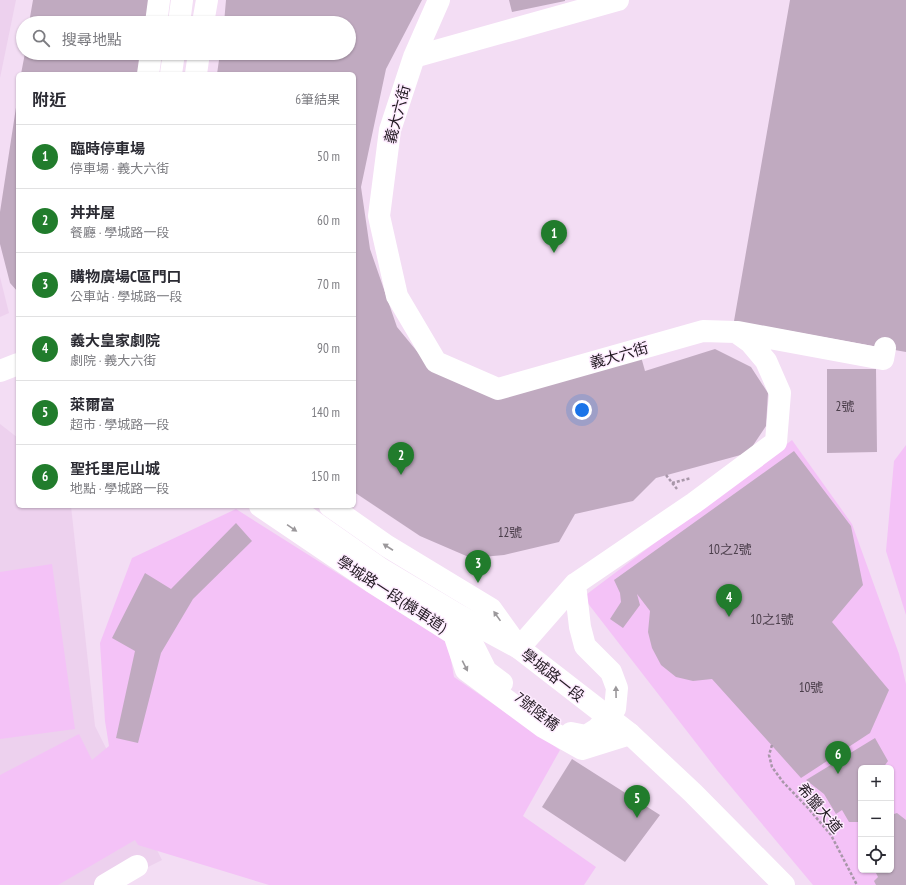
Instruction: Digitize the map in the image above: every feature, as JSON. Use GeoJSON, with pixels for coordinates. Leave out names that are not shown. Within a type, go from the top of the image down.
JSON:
{"type":"FeatureCollection","features":[{"type":"Feature","properties":{"kind":"street"},"geometry":{"type":"LineString","coordinates":[[157,16],[159,0]]}},
{"type":"Feature","properties":{"kind":"street"},"geometry":{"type":"LineString","coordinates":[[180,16],[182,0]]}},
{"type":"Feature","properties":{"kind":"street"},"geometry":{"type":"LineString","coordinates":[[204,16],[207,0]]}},
{"type":"Feature","properties":{"kind":"street","name":"義大六街"},"geometry":{"type":"LineString","coordinates":[[439,0],[414,57],[390,130],[379,216],[397,296],[436,362],[498,389],[703,331],[736,332],[883,359],[885,348]]}},
{"type":"Feature","properties":{"kind":"street"},"geometry":{"type":"LineString","coordinates":[[414,57],[618,0]]}},
{"type":"Feature","properties":{"kind":"street"},"geometry":{"type":"LineString","coordinates":[[148,72],[150,60]]}},
{"type":"Feature","properties":{"kind":"street"},"geometry":{"type":"LineString","coordinates":[[171,72],[173,60]]}},
{"type":"Feature","properties":{"kind":"street"},"geometry":{"type":"LineString","coordinates":[[196,72],[198,60]]}},
{"type":"Feature","properties":{"kind":"street"},"geometry":{"type":"LineString","coordinates":[[333,508],[387,546],[491,609],[519,648],[575,584],[694,503],[776,442],[780,393],[766,361],[750,342],[736,332]]}},
{"type":"Feature","properties":{"kind":"street"},"geometry":{"type":"LineString","coordinates":[[0,371],[16,365]]}},
{"type":"Feature","properties":{"kind":"street","name":"學城路一段(機車道)"},"geometry":{"type":"LineString","coordinates":[[263,508],[372,582],[454,634],[466,670],[543,727],[582,749],[630,734]]}},
{"type":"Feature","properties":{"kind":"street","name":"學城路一段"},"geometry":{"type":"LineString","coordinates":[[294,508],[381,569],[458,615],[519,648],[630,734],[693,793],[784,885]]}},
{"type":"Feature","properties":{"kind":"street","name":"7號陸橋"},"geometry":{"type":"LineString","coordinates":[[458,615],[486,671],[564,732],[586,736],[597,729],[615,709],[617,688],[611,672],[585,646],[580,627],[575,584]]}},
{"type":"Feature","properties":{"kind":"street"},"geometry":{"type":"LineString","coordinates":[[105,885],[137,866]]}},
{"type":"Feature","properties":{"kind":"path","name":"希臘大道"},"geometry":{"type":"LineString","coordinates":[[772,745],[770,755],[772,767],[783,782],[831,835],[857,885]]}},
{"type":"Feature","properties":{"kind":"shaded area"},"geometry":{"type":"Polygon","coordinates":[[[0,0],[16,0],[0,78],[0,0]]]}},
{"type":"Feature","properties":{"kind":"shaded area"},"geometry":{"type":"Polygon","coordinates":[[[0,277],[9,313],[0,317],[0,277]]]}},
{"type":"Feature","properties":{"kind":"shaded area"},"geometry":{"type":"Polygon","coordinates":[[[0,424],[16,436],[16,508],[71,508],[95,726],[162,860],[112,885],[0,885],[0,424]]]}},
{"type":"Feature","properties":{"kind":"shaded area"},"geometry":{"type":"Polygon","coordinates":[[[792,440],[852,524],[899,654],[906,684],[906,885],[813,885],[717,770],[583,597],[792,440]]]}},
{"type":"Feature","properties":{"kind":"shaded area"},"geometry":{"type":"Polygon","coordinates":[[[906,445],[906,615],[886,551],[894,461],[906,445]]]}},
{"type":"Feature","properties":{"kind":"shaded area"},"geometry":{"type":"Polygon","coordinates":[[[236,509],[448,643],[454,677],[560,750],[523,816],[596,867],[584,885],[269,885],[138,845],[135,840],[58,885],[0,885],[0,775],[79,734],[92,760],[109,746],[105,721],[100,643],[132,558],[236,509]]]}},
{"type":"Feature","properties":{"kind":"shaded area"},"geometry":{"type":"Polygon","coordinates":[[[52,564],[75,729],[0,739],[0,572],[52,564]]]}},
{"type":"Feature","properties":{"kind":"building"},"geometry":{"type":"Polygon","coordinates":[[[33,0],[150,0],[148,16],[30,16],[33,0]]]}},
{"type":"Feature","properties":{"kind":"building"},"geometry":{"type":"Polygon","coordinates":[[[226,0],[422,0],[386,69],[361,187],[370,249],[397,327],[434,372],[479,389],[640,353],[645,371],[715,349],[751,367],[768,393],[766,426],[748,453],[656,478],[633,501],[575,514],[559,542],[504,555],[471,558],[420,536],[356,493],[356,72],[217,72],[219,60],[356,60],[356,16],[225,16],[226,0]]]}},
{"type":"Feature","properties":{"kind":"building"},"geometry":{"type":"Polygon","coordinates":[[[509,0],[565,0],[565,1],[512,12],[509,0]]]}},
{"type":"Feature","properties":{"kind":"building"},"geometry":{"type":"Polygon","coordinates":[[[790,0],[906,0],[906,352],[734,321],[790,0]]]}},
{"type":"Feature","properties":{"kind":"building"},"geometry":{"type":"Polygon","coordinates":[[[24,60],[141,60],[139,72],[21,72],[24,60]]]}},
{"type":"Feature","properties":{"kind":"building"},"geometry":{"type":"Polygon","coordinates":[[[16,108],[16,290],[10,283],[0,244],[0,212],[16,108]]]}},
{"type":"Feature","properties":{"kind":"building"},"geometry":{"type":"Polygon","coordinates":[[[827,369],[876,369],[877,452],[827,453],[827,369]]]}},
{"type":"Feature","properties":{"kind":"building"},"geometry":{"type":"Polygon","coordinates":[[[794,451],[851,526],[863,585],[832,622],[889,690],[870,733],[801,778],[712,679],[693,681],[676,677],[661,665],[652,648],[648,632],[650,611],[637,594],[640,605],[623,628],[610,619],[621,602],[620,593],[614,580],[794,451]]]}},
{"type":"Feature","properties":{"kind":"building"},"geometry":{"type":"Polygon","coordinates":[[[236,523],[252,541],[193,599],[161,653],[138,743],[116,738],[135,651],[112,638],[145,573],[171,589],[236,523]]]}},
{"type":"Feature","properties":{"kind":"building"},"geometry":{"type":"Polygon","coordinates":[[[875,738],[888,761],[885,765],[858,765],[858,822],[849,822],[842,810],[836,814],[824,794],[806,780],[875,738]]]}},
{"type":"Feature","properties":{"kind":"building"},"geometry":{"type":"Polygon","coordinates":[[[572,759],[660,815],[625,862],[542,807],[572,759]]]}},
{"type":"Feature","properties":{"kind":"building"},"geometry":{"type":"Polygon","coordinates":[[[897,813],[906,820],[906,885],[876,885],[874,881],[878,877],[876,873],[894,873],[894,814],[897,813]]]}},
{"type":"Feature","properties":{"kind":"place","name":"臨時停車場"},"geometry":{"type":"Point","coordinates":[554,253]}},
{"type":"Feature","properties":{"kind":"place","name":"丼丼屋"},"geometry":{"type":"Point","coordinates":[401,475]}},
{"type":"Feature","properties":{"kind":"place","name":"購物廣場C區門口"},"geometry":{"type":"Point","coordinates":[478,583]}},
{"type":"Feature","properties":{"kind":"place","name":"義大皇家劇院"},"geometry":{"type":"Point","coordinates":[729,617]}},
{"type":"Feature","properties":{"kind":"place","name":"聖托里尼山城"},"geometry":{"type":"Point","coordinates":[838,774]}},
{"type":"Feature","properties":{"kind":"place","name":"萊爾富"},"geometry":{"type":"Point","coordinates":[637,818]}}]}
